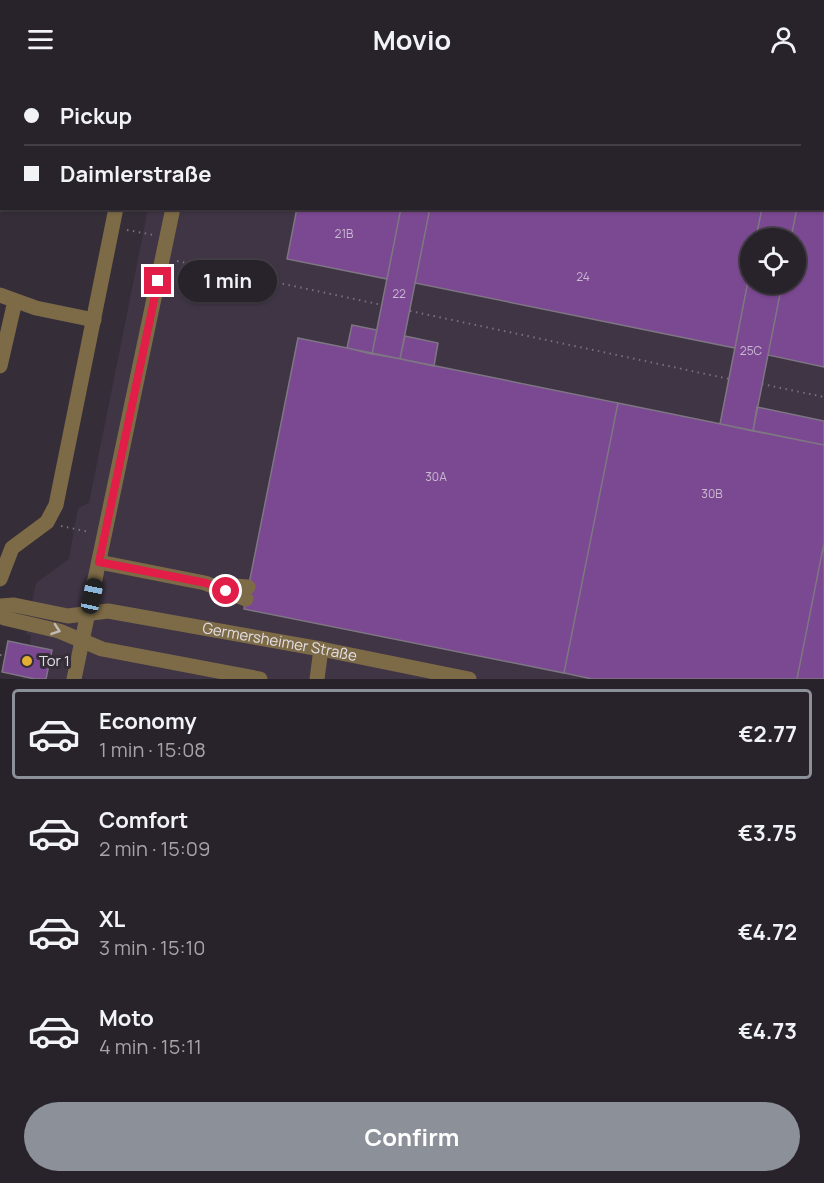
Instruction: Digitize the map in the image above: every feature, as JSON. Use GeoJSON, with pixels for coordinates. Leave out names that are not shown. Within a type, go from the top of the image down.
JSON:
{"type":"FeatureCollection","features":[{"type":"Feature","properties":{"kind":"lane"},"geometry":{"type":"LineString","coordinates":[[0,579],[12,548],[47,522],[56,505],[116,210]]}},
{"type":"Feature","properties":{"kind":"lane"},"geometry":{"type":"LineString","coordinates":[[74,679],[173,210]]}},
{"type":"Feature","properties":{"kind":"lane"},"geometry":{"type":"LineString","coordinates":[[0,295],[36,308],[94,320]]}},
{"type":"Feature","properties":{"kind":"lane"},"geometry":{"type":"LineString","coordinates":[[0,366],[15,301]]}},
{"type":"Feature","properties":{"kind":"lane"},"geometry":{"type":"LineString","coordinates":[[99,562],[247,593]]}},
{"type":"Feature","properties":{"kind":"lane","name":"Germersheimer Straße"},"geometry":{"type":"LineString","coordinates":[[0,606],[14,605],[68,616],[108,611],[321,649],[469,679]]}},
{"type":"Feature","properties":{"kind":"lane"},"geometry":{"type":"LineString","coordinates":[[0,615],[4,618],[59,631],[102,649],[260,679]]}},
{"type":"Feature","properties":{"kind":"lane"},"geometry":{"type":"LineString","coordinates":[[317,679],[321,649]]}},
{"type":"Feature","properties":{"kind":"path"},"geometry":{"type":"LineString","coordinates":[[113,227],[143,233]]}},
{"type":"Feature","properties":{"kind":"path"},"geometry":{"type":"LineString","coordinates":[[163,258],[382,305]]}},
{"type":"Feature","properties":{"kind":"path"},"geometry":{"type":"LineString","coordinates":[[410,311],[729,379]]}},
{"type":"Feature","properties":{"kind":"path"},"geometry":{"type":"LineString","coordinates":[[762,384],[824,397]]}},
{"type":"Feature","properties":{"kind":"path"},"geometry":{"type":"LineString","coordinates":[[0,655],[5,656]]}},
{"type":"Feature","properties":{"kind":"shaded area"},"geometry":{"type":"Polygon","coordinates":[[[148,210],[824,210],[824,679],[23,679],[23,677],[2,672],[8,641],[30,645],[31,635],[26,634],[36,583],[69,559],[78,508],[89,503],[148,210]]]}},
{"type":"Feature","properties":{"kind":"building"},"geometry":{"type":"Polygon","coordinates":[[[297,210],[401,210],[387,279],[287,259],[297,210]]]}},
{"type":"Feature","properties":{"kind":"building"},"geometry":{"type":"Polygon","coordinates":[[[401,210],[430,210],[400,359],[372,354],[401,210]]]}},
{"type":"Feature","properties":{"kind":"building"},"geometry":{"type":"Polygon","coordinates":[[[430,210],[762,210],[758,228],[740,228],[740,294],[746,294],[735,348],[415,283],[430,210]]]}},
{"type":"Feature","properties":{"kind":"building"},"geometry":{"type":"Polygon","coordinates":[[[762,210],[797,210],[793,228],[758,228],[762,210]]]}},
{"type":"Feature","properties":{"kind":"building"},"geometry":{"type":"Polygon","coordinates":[[[797,210],[824,210],[824,367],[768,355],[780,294],[806,294],[806,228],[793,228],[797,210]]]}},
{"type":"Feature","properties":{"kind":"building"},"geometry":{"type":"Polygon","coordinates":[[[745,294],[780,294],[753,431],[720,424],[745,294]]]}},
{"type":"Feature","properties":{"kind":"building"},"geometry":{"type":"Polygon","coordinates":[[[352,325],[377,330],[372,354],[347,348],[352,325]]]}},
{"type":"Feature","properties":{"kind":"building"},"geometry":{"type":"Polygon","coordinates":[[[405,336],[438,343],[434,366],[400,359],[405,336]]]}},
{"type":"Feature","properties":{"kind":"building"},"geometry":{"type":"Polygon","coordinates":[[[298,338],[618,403],[564,673],[244,609],[298,338]]]}},
{"type":"Feature","properties":{"kind":"building"},"geometry":{"type":"Polygon","coordinates":[[[618,403],[824,445],[824,543],[797,679],[592,679],[564,673],[618,403]]]}},
{"type":"Feature","properties":{"kind":"building"},"geometry":{"type":"Polygon","coordinates":[[[757,407],[824,421],[824,445],[753,431],[757,407]]]}},
{"type":"Feature","properties":{"kind":"building"},"geometry":{"type":"Polygon","coordinates":[[[824,543],[824,679],[797,679],[824,543]]]}},
{"type":"Feature","properties":{"kind":"building","name":"Tor 1"},"geometry":{"type":"Polygon","coordinates":[[[8,641],[52,650],[46,679],[2,672],[8,641]]]}},
{"type":"Feature","properties":{"kind":"place","name":"Tor 1"},"geometry":{"type":"Point","coordinates":[27,661]}},
{"type":"Feature","properties":{"kind":"route"},"geometry":{"type":"LineString","coordinates":[[158,281],[99,562],[206,583],[226,591]]}}]}
